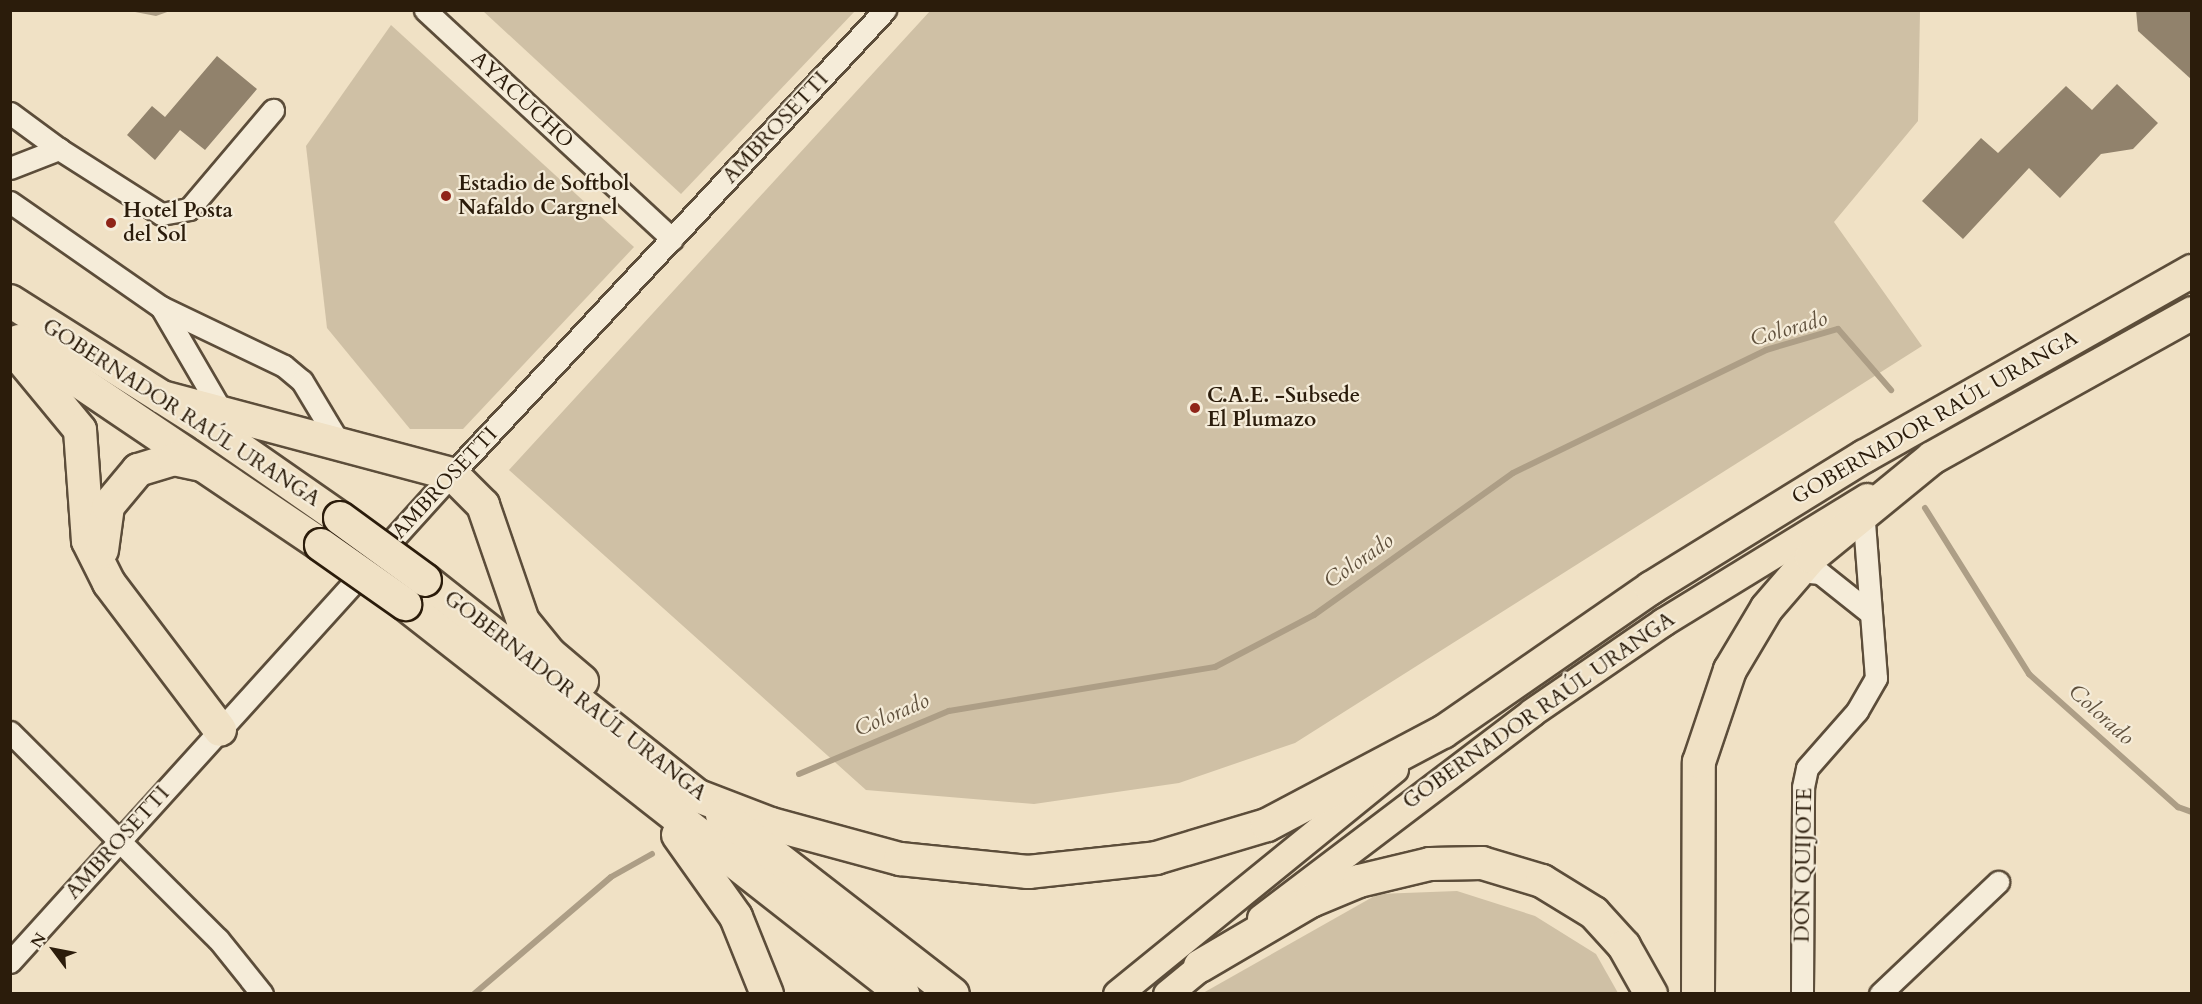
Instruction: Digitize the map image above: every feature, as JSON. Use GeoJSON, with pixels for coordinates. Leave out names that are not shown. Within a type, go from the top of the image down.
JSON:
{"type":"FeatureCollection","features":[{"type":"Feature","properties":{"kind":"highway","name":"GOBERNADOR RAÚL URANGA"},"geometry":{"type":"LineString","coordinates":[[10,301],[162,397],[340,518],[425,580],[698,796],[771,824],[900,859],[1028,872],[1086,869],[1156,858],[1268,825],[1443,732],[1651,588],[1865,456],[2192,271]]}},
{"type":"Feature","properties":{"kind":"highway","name":"GOBERNADOR RAÚL URANGA"},"geometry":{"type":"LineString","coordinates":[[1698,993],[1699,762],[1730,670],[1767,608],[1800,571],[1863,510],[1932,458],[2192,313]]}},
{"type":"Feature","properties":{"kind":"highway","name":"GOBERNADOR RAÚL URANGA"},"geometry":{"type":"LineString","coordinates":[[10,336],[234,483],[405,604],[645,794],[903,993]]}},
{"type":"Feature","properties":{"kind":"highway"},"geometry":{"type":"LineString","coordinates":[[10,345],[80,430],[88,541],[109,584],[220,730]]}},
{"type":"Feature","properties":{"kind":"highway"},"geometry":{"type":"LineString","coordinates":[[162,397],[338,441],[452,474],[483,505],[523,621],[550,654],[604,702],[624,739]]}},
{"type":"Feature","properties":{"kind":"highway"},"geometry":{"type":"LineString","coordinates":[[109,584],[102,528],[108,506],[138,470],[190,459],[234,483]]}},
{"type":"Feature","properties":{"kind":"highway"},"geometry":{"type":"LineString","coordinates":[[645,794],[736,917],[767,993]]}},
{"type":"Feature","properties":{"kind":"highway"},"geometry":{"type":"LineString","coordinates":[[698,796],[953,993]]}},
{"type":"Feature","properties":{"kind":"highway"},"geometry":{"type":"LineString","coordinates":[[1200,966],[1311,901],[1359,881],[1430,864],[1482,863],[1542,881],[1594,914],[1624,946],[1651,993]]}},
{"type":"Feature","properties":{"kind":"main road","name":"GOBERNADOR RAÚL URANGA"},"geometry":{"type":"LineString","coordinates":[[1167,993],[1532,712],[1663,622],[1932,458]]}},
{"type":"Feature","properties":{"kind":"main road","name":"GOBERNADOR RAÚL URANGA"},"geometry":{"type":"LineString","coordinates":[[1117,993],[1443,732]]}},
{"type":"Feature","properties":{"kind":"street","name":"AYACUCHO"},"geometry":{"type":"LineString","coordinates":[[425,10],[672,239]]}},
{"type":"Feature","properties":{"kind":"street","name":"AMBROSETTI"},"geometry":{"type":"LineString","coordinates":[[10,962],[452,474],[885,10]]}},
{"type":"Feature","properties":{"kind":"street"},"geometry":{"type":"LineString","coordinates":[[10,113],[59,149],[161,214],[189,208],[273,110]]}},
{"type":"Feature","properties":{"kind":"street"},"geometry":{"type":"LineString","coordinates":[[10,168],[59,149]]}},
{"type":"Feature","properties":{"kind":"street"},"geometry":{"type":"LineString","coordinates":[[10,202],[161,307],[284,366],[302,381],[338,441]]}},
{"type":"Feature","properties":{"kind":"street"},"geometry":{"type":"LineString","coordinates":[[161,307],[244,452]]}},
{"type":"Feature","properties":{"kind":"street","name":"DON QUIJOTE"},"geometry":{"type":"LineString","coordinates":[[1802,993],[1803,788],[1808,768],[1857,711],[1876,678],[1869,612],[1863,510]]}},
{"type":"Feature","properties":{"kind":"street"},"geometry":{"type":"LineString","coordinates":[[1800,571],[1820,573],[1869,612]]}},
{"type":"Feature","properties":{"kind":"street"},"geometry":{"type":"LineString","coordinates":[[10,732],[218,939],[262,993]]}},
{"type":"Feature","properties":{"kind":"street"},"geometry":{"type":"LineString","coordinates":[[1880,993],[1998,882]]}},
{"type":"Feature","properties":{"kind":"shaded area"},"geometry":{"type":"Polygon","coordinates":[[[130,10],[170,11],[156,16],[130,10]]]}},
{"type":"Feature","properties":{"kind":"shaded area"},"geometry":{"type":"Polygon","coordinates":[[[483,11],[855,11],[681,194],[483,11]]]}},
{"type":"Feature","properties":{"kind":"shaded area","name":"C.A.E. -Subsede El Plumazo"},"geometry":{"type":"Polygon","coordinates":[[[930,11],[1920,11],[1918,121],[1834,222],[1922,346],[1295,743],[1179,783],[1034,804],[866,790],[509,470],[930,11]]]}},
{"type":"Feature","properties":{"kind":"shaded area","name":"Estadio de Softbol Nafaldo Cargnel"},"geometry":{"type":"Polygon","coordinates":[[[391,25],[634,247],[463,429],[410,429],[327,328],[306,146],[391,25]]]}},
{"type":"Feature","properties":{"kind":"shaded area"},"geometry":{"type":"Polygon","coordinates":[[[1457,891],[1535,916],[1596,954],[1618,993],[1203,993],[1378,894],[1457,891]]]}},
{"type":"Feature","properties":{"kind":"building"},"geometry":{"type":"Polygon","coordinates":[[[2136,10],[2192,10],[2192,80],[2138,31],[2136,10]]]}},
{"type":"Feature","properties":{"kind":"building"},"geometry":{"type":"Polygon","coordinates":[[[217,56],[257,89],[205,150],[180,130],[155,160],[127,135],[152,106],[165,117],[217,56]]]}},
{"type":"Feature","properties":{"kind":"building"},"geometry":{"type":"Polygon","coordinates":[[[2117,84],[2158,123],[2133,149],[2101,154],[2060,198],[2029,168],[1963,239],[1922,201],[1981,138],[1998,153],[2066,86],[2092,110],[2117,84]]]}},
{"type":"Feature","properties":{"kind":"waterway","name":"Colorado"},"geometry":{"type":"LineString","coordinates":[[799,774],[949,711],[1215,667],[1314,615],[1513,473],[1766,350],[1838,329],[1891,390]]}},
{"type":"Feature","properties":{"kind":"waterway","name":"Colorado"},"geometry":{"type":"LineString","coordinates":[[1925,508],[2029,674],[2178,807],[2192,812]]}},
{"type":"Feature","properties":{"kind":"waterway","name":"Colorado"},"geometry":{"type":"LineString","coordinates":[[474,994],[611,877],[652,854]]}},
{"type":"Feature","properties":{"kind":"place","name":"Estadio de Softbol Nafaldo Cargnel"},"geometry":{"type":"Point","coordinates":[446,196]}},
{"type":"Feature","properties":{"kind":"place","name":"Hotel Posta del Sol"},"geometry":{"type":"Point","coordinates":[111,223]}},
{"type":"Feature","properties":{"kind":"place","name":"C.A.E. -Subsede El Plumazo"},"geometry":{"type":"Point","coordinates":[1195,408]}}]}
